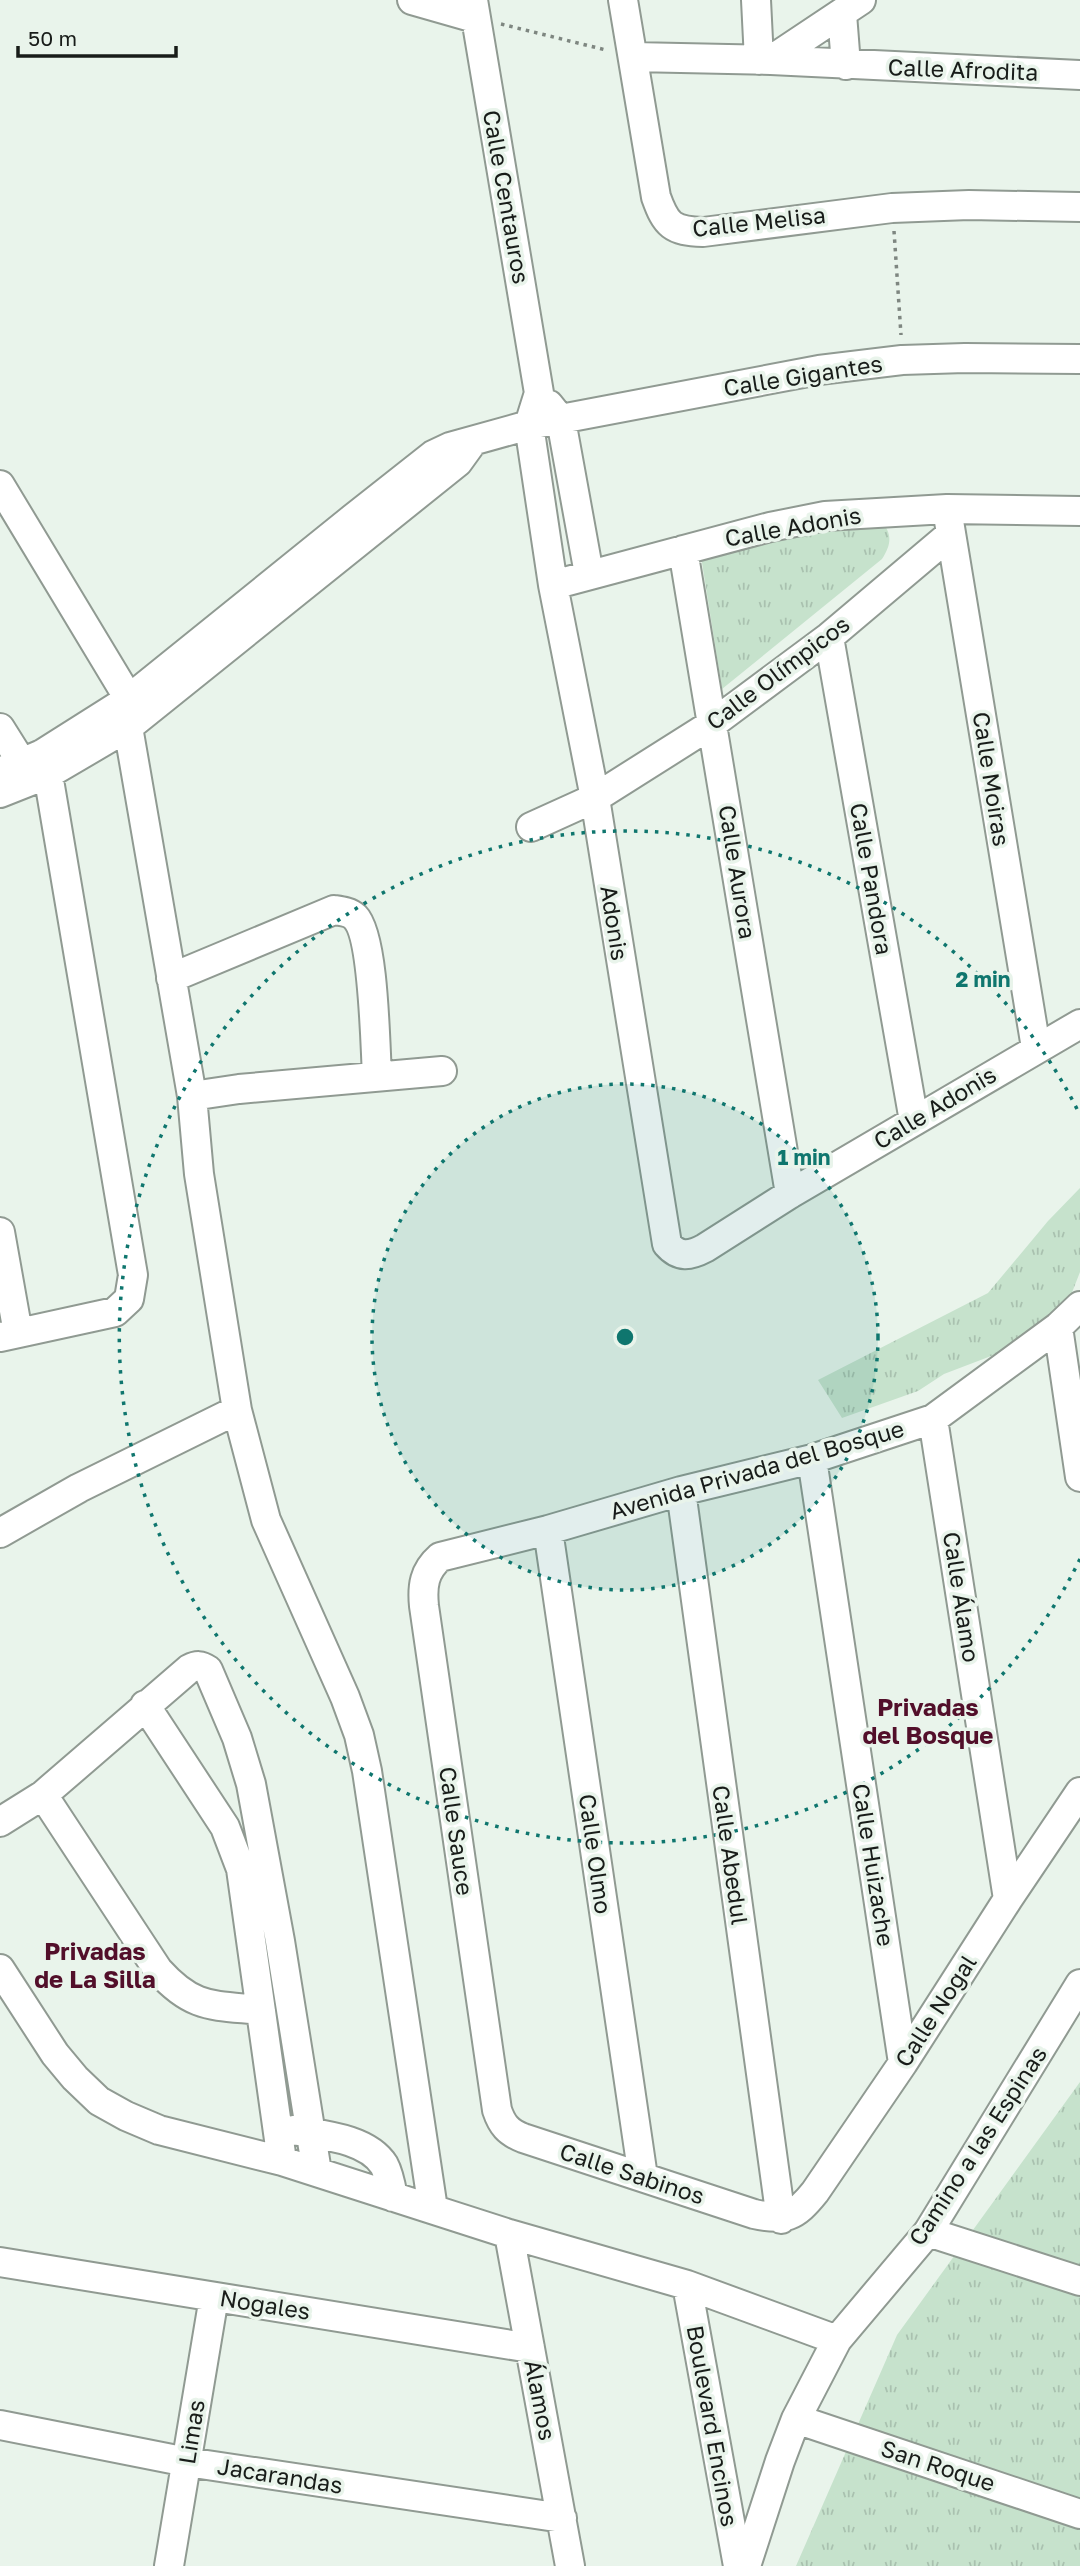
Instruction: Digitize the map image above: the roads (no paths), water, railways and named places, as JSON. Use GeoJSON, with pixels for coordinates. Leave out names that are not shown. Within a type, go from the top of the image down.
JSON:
{"type":"FeatureCollection","features":[{"type":"Feature","properties":{"kind":"street"},"geometry":{"type":"LineString","coordinates":[[412,0],[474,9]]}},
{"type":"Feature","properties":{"kind":"street","name":"Calle Melisa"},"geometry":{"type":"LineString","coordinates":[[623,0],[656,197],[665,219],[675,229],[703,232],[892,208],[969,205],[1080,207]]}},
{"type":"Feature","properties":{"kind":"street"},"geometry":{"type":"LineString","coordinates":[[756,0],[765,60],[852,7]]}},
{"type":"Feature","properties":{"kind":"street"},"geometry":{"type":"LineString","coordinates":[[846,65],[852,7]]}},
{"type":"Feature","properties":{"kind":"street","name":"Calle Centauros"},"geometry":{"type":"LineString","coordinates":[[474,9],[539,393],[529,425],[553,584]]}},
{"type":"Feature","properties":{"kind":"street","name":"Calle Afrodita"},"geometry":{"type":"LineString","coordinates":[[633,57],[765,60],[1080,75]]}},
{"type":"Feature","properties":{"kind":"street","name":"Calle Gigantes"},"geometry":{"type":"LineString","coordinates":[[0,793],[28,766],[128,713],[433,455],[450,447],[529,425],[819,370],[902,360],[1080,359]]}},
{"type":"Feature","properties":{"kind":"street","name":"Calle Centauros"},"geometry":{"type":"LineString","coordinates":[[539,393],[561,420],[589,574]]}},
{"type":"Feature","properties":{"kind":"street"},"geometry":{"type":"LineString","coordinates":[[0,485],[128,713],[192,1096],[199,1174],[237,1410],[266,1520],[345,1697],[359,1735],[367,1771],[433,2209]]}},
{"type":"Feature","properties":{"kind":"street","name":"Calle Adonis"},"geometry":{"type":"LineString","coordinates":[[553,584],[770,527],[825,516],[949,522],[1080,510]]}},
{"type":"Feature","properties":{"kind":"street","name":"Calle Olímpicos"},"geometry":{"type":"LineString","coordinates":[[531,827],[594,798],[712,724],[829,637],[949,522]]}},
{"type":"Feature","properties":{"kind":"street","name":"Calle Moiras"},"geometry":{"type":"LineString","coordinates":[[949,522],[1036,1048]]}},
{"type":"Feature","properties":{"kind":"street","name":"Calle Aurora"},"geometry":{"type":"LineString","coordinates":[[683,550],[790,1194]]}},
{"type":"Feature","properties":{"kind":"street","name":"Adonis"},"geometry":{"type":"LineString","coordinates":[[553,584],[594,798],[664,1233],[667,1244],[681,1255]]}},
{"type":"Feature","properties":{"kind":"street","name":"Calle Pandora"},"geometry":{"type":"LineString","coordinates":[[829,637],[914,1121]]}},
{"type":"Feature","properties":{"kind":"street"},"geometry":{"type":"LineString","coordinates":[[0,727],[28,766],[133,1275],[130,1299],[116,1312],[9,1336],[0,1232]]}},
{"type":"Feature","properties":{"kind":"street"},"geometry":{"type":"LineString","coordinates":[[171,978],[334,910],[345,912],[355,917],[367,943],[377,1075]]}},
{"type":"Feature","properties":{"kind":"street","name":"Calle Adonis"},"geometry":{"type":"LineString","coordinates":[[681,1255],[695,1254],[790,1194],[1080,1024]]}},
{"type":"Feature","properties":{"kind":"street"},"geometry":{"type":"LineString","coordinates":[[192,1096],[377,1075],[442,1071]]}},
{"type":"Feature","properties":{"kind":"street","name":"Avenida Privada del Bosque"},"geometry":{"type":"LineString","coordinates":[[440,1557],[548,1530],[681,1491],[812,1459],[933,1419],[1058,1327],[1080,1306]]}},
{"type":"Feature","properties":{"kind":"street"},"geometry":{"type":"LineString","coordinates":[[1058,1327],[1080,1477]]}},
{"type":"Feature","properties":{"kind":"street"},"geometry":{"type":"LineString","coordinates":[[0,1533],[100,1477],[237,1410]]}},
{"type":"Feature","properties":{"kind":"street","name":"Calle Álamo"},"geometry":{"type":"LineString","coordinates":[[933,1419],[1007,1899]]}},
{"type":"Feature","properties":{"kind":"street","name":"Calle Huizache"},"geometry":{"type":"LineString","coordinates":[[812,1459],[903,2063]]}},
{"type":"Feature","properties":{"kind":"street","name":"Calle Abedul"},"geometry":{"type":"LineString","coordinates":[[681,1491],[781,2219]]}},
{"type":"Feature","properties":{"kind":"street","name":"Calle Olmo"},"geometry":{"type":"LineString","coordinates":[[548,1530],[643,2177]]}},
{"type":"Feature","properties":{"kind":"street","name":"Calle Sauce"},"geometry":{"type":"LineString","coordinates":[[440,1557],[433,1563],[424,1580],[424,1606],[497,2110]]}},
{"type":"Feature","properties":{"kind":"street"},"geometry":{"type":"LineString","coordinates":[[0,1822],[43,1795],[189,1669],[196,1665],[208,1670],[237,1738],[251,1784],[278,1928],[317,2172]]}},
{"type":"Feature","properties":{"kind":"street"},"geometry":{"type":"LineString","coordinates":[[145,1705],[213,1808],[233,1844],[246,1896],[282,2161]]}},
{"type":"Feature","properties":{"kind":"street","name":"Calle Nogal"},"geometry":{"type":"LineString","coordinates":[[781,2219],[804,2206],[816,2192],[1080,1791]]}},
{"type":"Feature","properties":{"kind":"street"},"geometry":{"type":"LineString","coordinates":[[43,1795],[158,1970],[173,1987],[184,1996],[200,2002],[261,2010]]}},
{"type":"Feature","properties":{"kind":"street"},"geometry":{"type":"LineString","coordinates":[[0,1969],[55,2054],[99,2101],[159,2130],[282,2161],[509,2235],[687,2285],[837,2340]]}},
{"type":"Feature","properties":{"kind":"street","name":"Camino a las Espinas"},"geometry":{"type":"LineString","coordinates":[[746,2566],[796,2419],[837,2340],[928,2232],[1080,1984]]}},
{"type":"Feature","properties":{"kind":"street","name":"Calle Sabinos"},"geometry":{"type":"LineString","coordinates":[[497,2110],[505,2127],[515,2135],[754,2214],[781,2219]]}},
{"type":"Feature","properties":{"kind":"street"},"geometry":{"type":"LineString","coordinates":[[277,2127],[351,2142],[375,2154],[387,2171],[393,2197]]}},
{"type":"Feature","properties":{"kind":"street"},"geometry":{"type":"LineString","coordinates":[[928,2232],[1080,2281]]}},
{"type":"Feature","properties":{"kind":"street","name":"Álamos"},"geometry":{"type":"LineString","coordinates":[[509,2235],[570,2566]]}},
{"type":"Feature","properties":{"kind":"street","name":"Nogales"},"geometry":{"type":"LineString","coordinates":[[0,2262],[530,2348]]}},
{"type":"Feature","properties":{"kind":"street","name":"Boulevard Encinos"},"geometry":{"type":"LineString","coordinates":[[687,2285],[738,2566]]}},
{"type":"Feature","properties":{"kind":"street","name":"Limas"},"geometry":{"type":"LineString","coordinates":[[169,2566],[214,2297]]}},
{"type":"Feature","properties":{"kind":"street","name":"San Roque"},"geometry":{"type":"LineString","coordinates":[[796,2419],[1080,2514]]}},
{"type":"Feature","properties":{"kind":"street","name":"Jacarandas"},"geometry":{"type":"LineString","coordinates":[[0,2425],[187,2462],[562,2518]]}},
{"type":"Feature","properties":{"kind":"district","name":"Privadas del Bosque"},"geometry":{"type":"Point","coordinates":[928,1722]}},
{"type":"Feature","properties":{"kind":"district","name":"Privadas de La Silla"},"geometry":{"type":"Point","coordinates":[95,1966]}}]}
